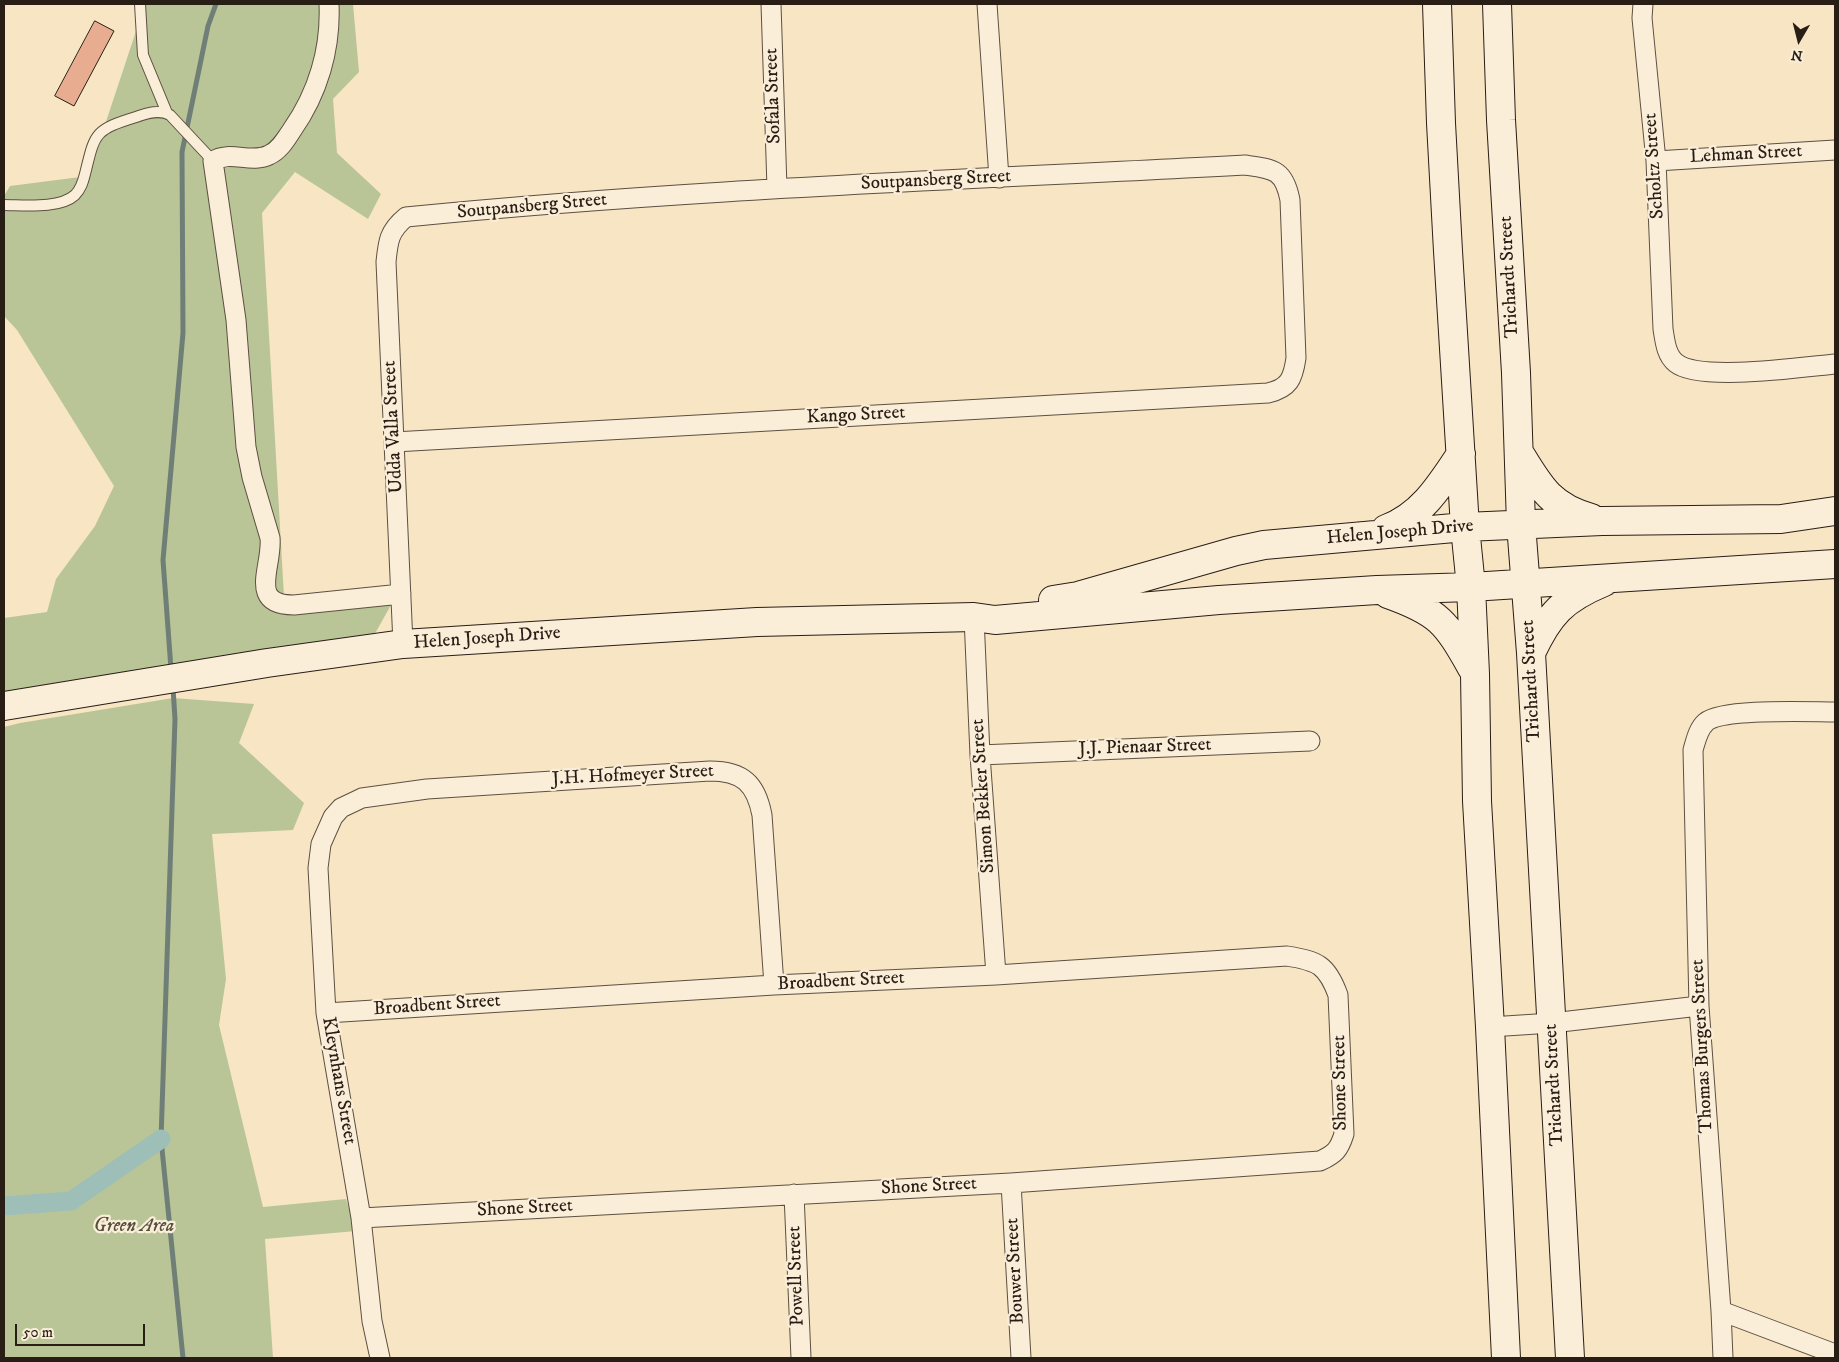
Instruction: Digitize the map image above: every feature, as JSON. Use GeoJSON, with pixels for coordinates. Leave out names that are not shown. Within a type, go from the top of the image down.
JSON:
{"type":"FeatureCollection","features":[{"type":"Feature","properties":{"kind":"street"},"geometry":{"type":"LineString","coordinates":[[330,4],[328,40],[317,84],[308,106],[281,146],[268,156],[256,158],[220,156],[214,161],[236,320],[246,447],[252,478],[270,538],[271,546],[265,575],[266,592],[270,599],[276,603],[294,606],[401,594]]}},
{"type":"Feature","properties":{"kind":"street","name":"Sofala Street"},"geometry":{"type":"LineString","coordinates":[[771,4],[777,188]]}},
{"type":"Feature","properties":{"kind":"street"},"geometry":{"type":"LineString","coordinates":[[987,4],[1000,178]]}},
{"type":"Feature","properties":{"kind":"street"},"geometry":{"type":"LineString","coordinates":[[1438,4],[1441,123],[1465,527],[1471,587],[1475,674],[1477,801],[1506,1358]]}},
{"type":"Feature","properties":{"kind":"street","name":"Trichardt Street"},"geometry":{"type":"LineString","coordinates":[[1497,4],[1501,120],[1516,373],[1518,450],[1570,1358]]}},
{"type":"Feature","properties":{"kind":"street","name":"Scholtz Street"},"geometry":{"type":"LineString","coordinates":[[1643,4],[1642,18],[1656,161],[1663,328],[1668,354],[1676,364],[1707,372],[1732,372],[1835,364]]}},
{"type":"Feature","properties":{"kind":"street","name":"Lehman Street"},"geometry":{"type":"LineString","coordinates":[[1656,161],[1835,150]]}},
{"type":"Feature","properties":{"kind":"street","name":"Soutpansberg Street"},"geometry":{"type":"LineString","coordinates":[[406,218],[494,208],[777,188],[1245,165],[1264,168],[1281,175],[1287,184],[1290,200],[1296,358]]}},
{"type":"Feature","properties":{"kind":"street","name":"Udda Valla Street"},"geometry":{"type":"LineString","coordinates":[[403,644],[386,262],[391,234],[397,225],[406,218]]}},
{"type":"Feature","properties":{"kind":"street","name":"Kango Street"},"geometry":{"type":"LineString","coordinates":[[394,442],[1268,393],[1280,390],[1288,383],[1294,371],[1296,358]]}},
{"type":"Feature","properties":{"kind":"street"},"geometry":{"type":"LineString","coordinates":[[1518,450],[1543,490],[1556,502],[1580,515],[1602,521]]}},
{"type":"Feature","properties":{"kind":"street"},"geometry":{"type":"LineString","coordinates":[[1370,534],[1397,525],[1421,508],[1432,496],[1461,454]]}},
{"type":"Feature","properties":{"kind":"street","name":"Helen Joseph Drive"},"geometry":{"type":"LineString","coordinates":[[974,617],[989,610],[1078,596],[1236,551],[1264,546],[1370,534],[1465,527],[1602,521],[1781,519],[1835,511]]}},
{"type":"Feature","properties":{"kind":"street","name":"Helen Joseph Drive"},"geometry":{"type":"LineString","coordinates":[[4,706],[268,663],[403,644],[757,622],[974,617],[996,620],[1219,600],[1779,569],[1835,564]]}},
{"type":"Feature","properties":{"kind":"street"},"geometry":{"type":"LineString","coordinates":[[1531,653],[1545,625],[1558,609],[1576,595],[1617,577]]}},
{"type":"Feature","properties":{"kind":"street"},"geometry":{"type":"LineString","coordinates":[[1377,590],[1421,606],[1433,615],[1454,636],[1475,674]]}},
{"type":"Feature","properties":{"kind":"street","name":"Simon Bekker Street"},"geometry":{"type":"LineString","coordinates":[[974,617],[980,755],[996,975]]}},
{"type":"Feature","properties":{"kind":"street","name":"Thomas Burgers Street"},"geometry":{"type":"LineString","coordinates":[[1723,1358],[1699,1006],[1693,750],[1697,734],[1705,722],[1717,716],[1751,713],[1835,712]]}},
{"type":"Feature","properties":{"kind":"street","name":"J.J. Pienaar Street"},"geometry":{"type":"LineString","coordinates":[[980,755],[1310,741]]}},
{"type":"Feature","properties":{"kind":"street","name":"J.H. Hofmeyer Street"},"geometry":{"type":"LineString","coordinates":[[341,808],[362,798],[427,789],[710,771],[724,771],[737,775],[750,784],[758,798],[762,815],[774,985]]}},
{"type":"Feature","properties":{"kind":"street","name":"Kleynhans Street"},"geometry":{"type":"LineString","coordinates":[[341,808],[332,817],[327,828],[321,844],[318,868],[326,1014],[361,1218],[372,1321],[380,1358]]}},
{"type":"Feature","properties":{"kind":"street","name":"Broadbent Street"},"geometry":{"type":"LineString","coordinates":[[326,1014],[774,985],[996,975],[1288,956],[1310,960],[1323,968],[1332,979],[1338,995]]}},
{"type":"Feature","properties":{"kind":"street","name":"Shone Street"},"geometry":{"type":"LineString","coordinates":[[361,1218],[1011,1183],[1320,1160],[1333,1155],[1340,1145],[1344,1134],[1338,995]]}},
{"type":"Feature","properties":{"kind":"street"},"geometry":{"type":"LineString","coordinates":[[1490,1027],[1552,1023],[1699,1006]]}},
{"type":"Feature","properties":{"kind":"street","name":"Bouwer Street"},"geometry":{"type":"LineString","coordinates":[[1011,1183],[1021,1358]]}},
{"type":"Feature","properties":{"kind":"street","name":"Powell Street"},"geometry":{"type":"LineString","coordinates":[[794,1194],[801,1358]]}},
{"type":"Feature","properties":{"kind":"street"},"geometry":{"type":"LineString","coordinates":[[1721,1311],[1835,1354]]}},
{"type":"Feature","properties":{"kind":"lane"},"geometry":{"type":"LineString","coordinates":[[140,4],[143,55],[167,113],[175,119],[214,161]]}},
{"type":"Feature","properties":{"kind":"lane"},"geometry":{"type":"LineString","coordinates":[[4,205],[35,205],[67,200],[82,187],[92,148],[99,132],[120,122],[148,113],[167,113]]}},
{"type":"Feature","properties":{"kind":"green space"},"geometry":{"type":"Polygon","coordinates":[[[145,4],[353,4],[359,72],[333,99],[337,153],[381,194],[368,219],[295,172],[262,213],[285,614],[391,605],[372,639],[55,683],[4,692],[4,618],[47,612],[56,579],[95,526],[114,486],[17,330],[4,316],[4,196],[10,186],[88,176],[145,4]]]}},
{"type":"Feature","properties":{"kind":"green space","name":"Green Area"},"geometry":{"type":"Polygon","coordinates":[[[173,698],[254,704],[239,743],[304,803],[293,830],[212,834],[226,979],[219,1025],[263,1207],[346,1199],[356,1231],[265,1239],[273,1358],[4,1358],[4,727],[173,698]]]}},
{"type":"Feature","properties":{"kind":"building"},"geometry":{"type":"Polygon","coordinates":[[[95,21],[114,31],[74,106],[55,96],[95,21]]]}},
{"type":"Feature","properties":{"kind":"waterway"},"geometry":{"type":"LineString","coordinates":[[171,669],[163,560],[183,333],[182,152],[208,26],[216,4]]}},
{"type":"Feature","properties":{"kind":"waterway"},"geometry":{"type":"LineString","coordinates":[[173,688],[175,719],[161,1139],[183,1358]]}},
{"type":"Feature","properties":{"kind":"waterway"},"geometry":{"type":"LineString","coordinates":[[4,1206],[71,1201],[161,1139]]}}]}
